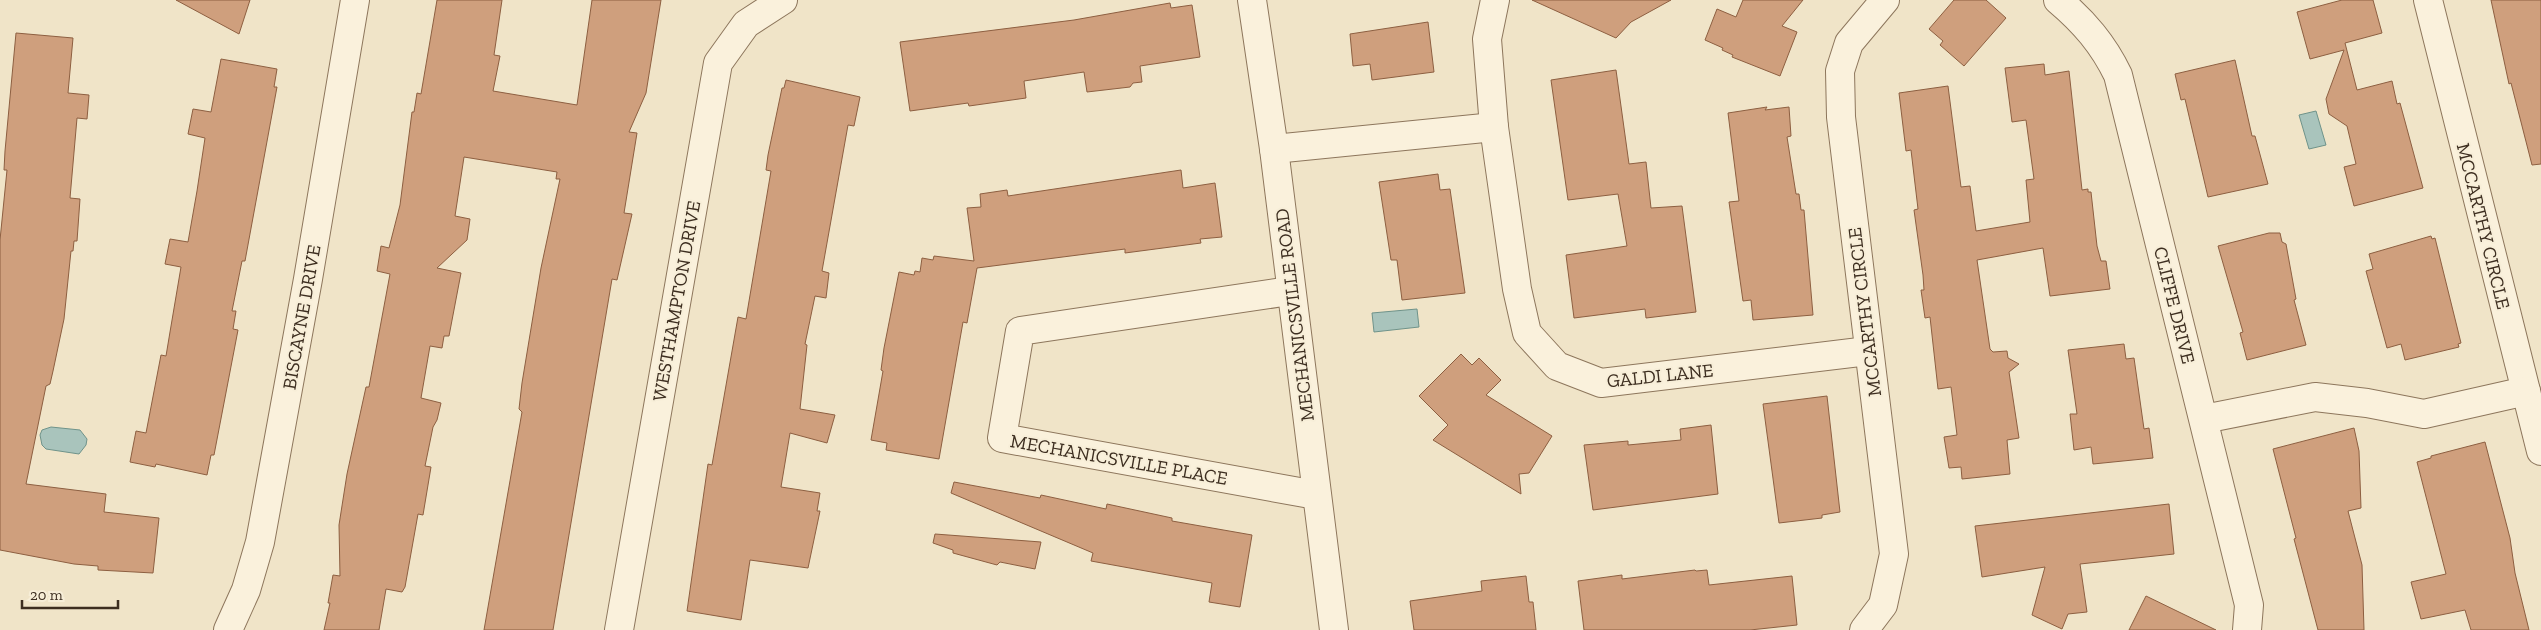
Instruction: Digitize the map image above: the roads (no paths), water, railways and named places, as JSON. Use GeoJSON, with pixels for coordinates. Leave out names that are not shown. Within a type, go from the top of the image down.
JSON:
{"type":"FeatureCollection","features":[{"type":"Feature","properties":{"kind":"street","name":"BISCAYNE DRIVE"},"geometry":{"type":"LineString","coordinates":[[228,630],[246,590],[260,542],[308,279],[355,0]]}},
{"type":"Feature","properties":{"kind":"street","name":"WESTHAMPTON DRIVE"},"geometry":{"type":"LineString","coordinates":[[619,630],[718,63],[746,24],[783,0]]}},
{"type":"Feature","properties":{"kind":"street","name":"MECHANICSVILLE ROAD"},"geometry":{"type":"LineString","coordinates":[[1252,0],[1274,149],[1290,291],[1334,630]]}},
{"type":"Feature","properties":{"kind":"street","name":"GALDI LANE"},"geometry":{"type":"LineString","coordinates":[[1495,0],[1487,39],[1494,128],[1517,289],[1527,333],[1557,366],[1601,383],[1868,351]]}},
{"type":"Feature","properties":{"kind":"street","name":"MCCARTHY CIRCLE"},"geometry":{"type":"LineString","coordinates":[[1864,630],[1883,604],[1894,554],[1868,351],[1842,117],[1840,71],[1849,42],[1886,0]]}},
{"type":"Feature","properties":{"kind":"street","name":"CLIFFE DRIVE"},"geometry":{"type":"LineString","coordinates":[[2058,0],[2083,22],[2108,53],[2118,75],[2249,605],[2246,630]]}},
{"type":"Feature","properties":{"kind":"street","name":"MCCARTHY CIRCLE"},"geometry":{"type":"LineString","coordinates":[[2428,0],[2541,451]]}},
{"type":"Feature","properties":{"kind":"street"},"geometry":{"type":"LineString","coordinates":[[1274,149],[1494,128]]}},
{"type":"Feature","properties":{"kind":"street","name":"MECHANICSVILLE PLACE"},"geometry":{"type":"LineString","coordinates":[[1290,291],[1020,331],[1002,438],[1316,495]]}},
{"type":"Feature","properties":{"kind":"street"},"geometry":{"type":"LineString","coordinates":[[2204,419],[2315,397],[2367,403],[2424,414],[2526,392]]}},
{"type":"Feature","properties":{"kind":"water"},"geometry":{"type":"Polygon","coordinates":[[[2316,111],[2326,145],[2309,149],[2299,115],[2316,111]]]}},
{"type":"Feature","properties":{"kind":"water"},"geometry":{"type":"Polygon","coordinates":[[[1417,309],[1419,327],[1374,332],[1372,313],[1417,309]]]}},
{"type":"Feature","properties":{"kind":"water"},"geometry":{"type":"Polygon","coordinates":[[[51,427],[80,430],[87,439],[86,445],[79,454],[46,449],[42,445],[40,435],[42,430],[51,427]]]}}]}
